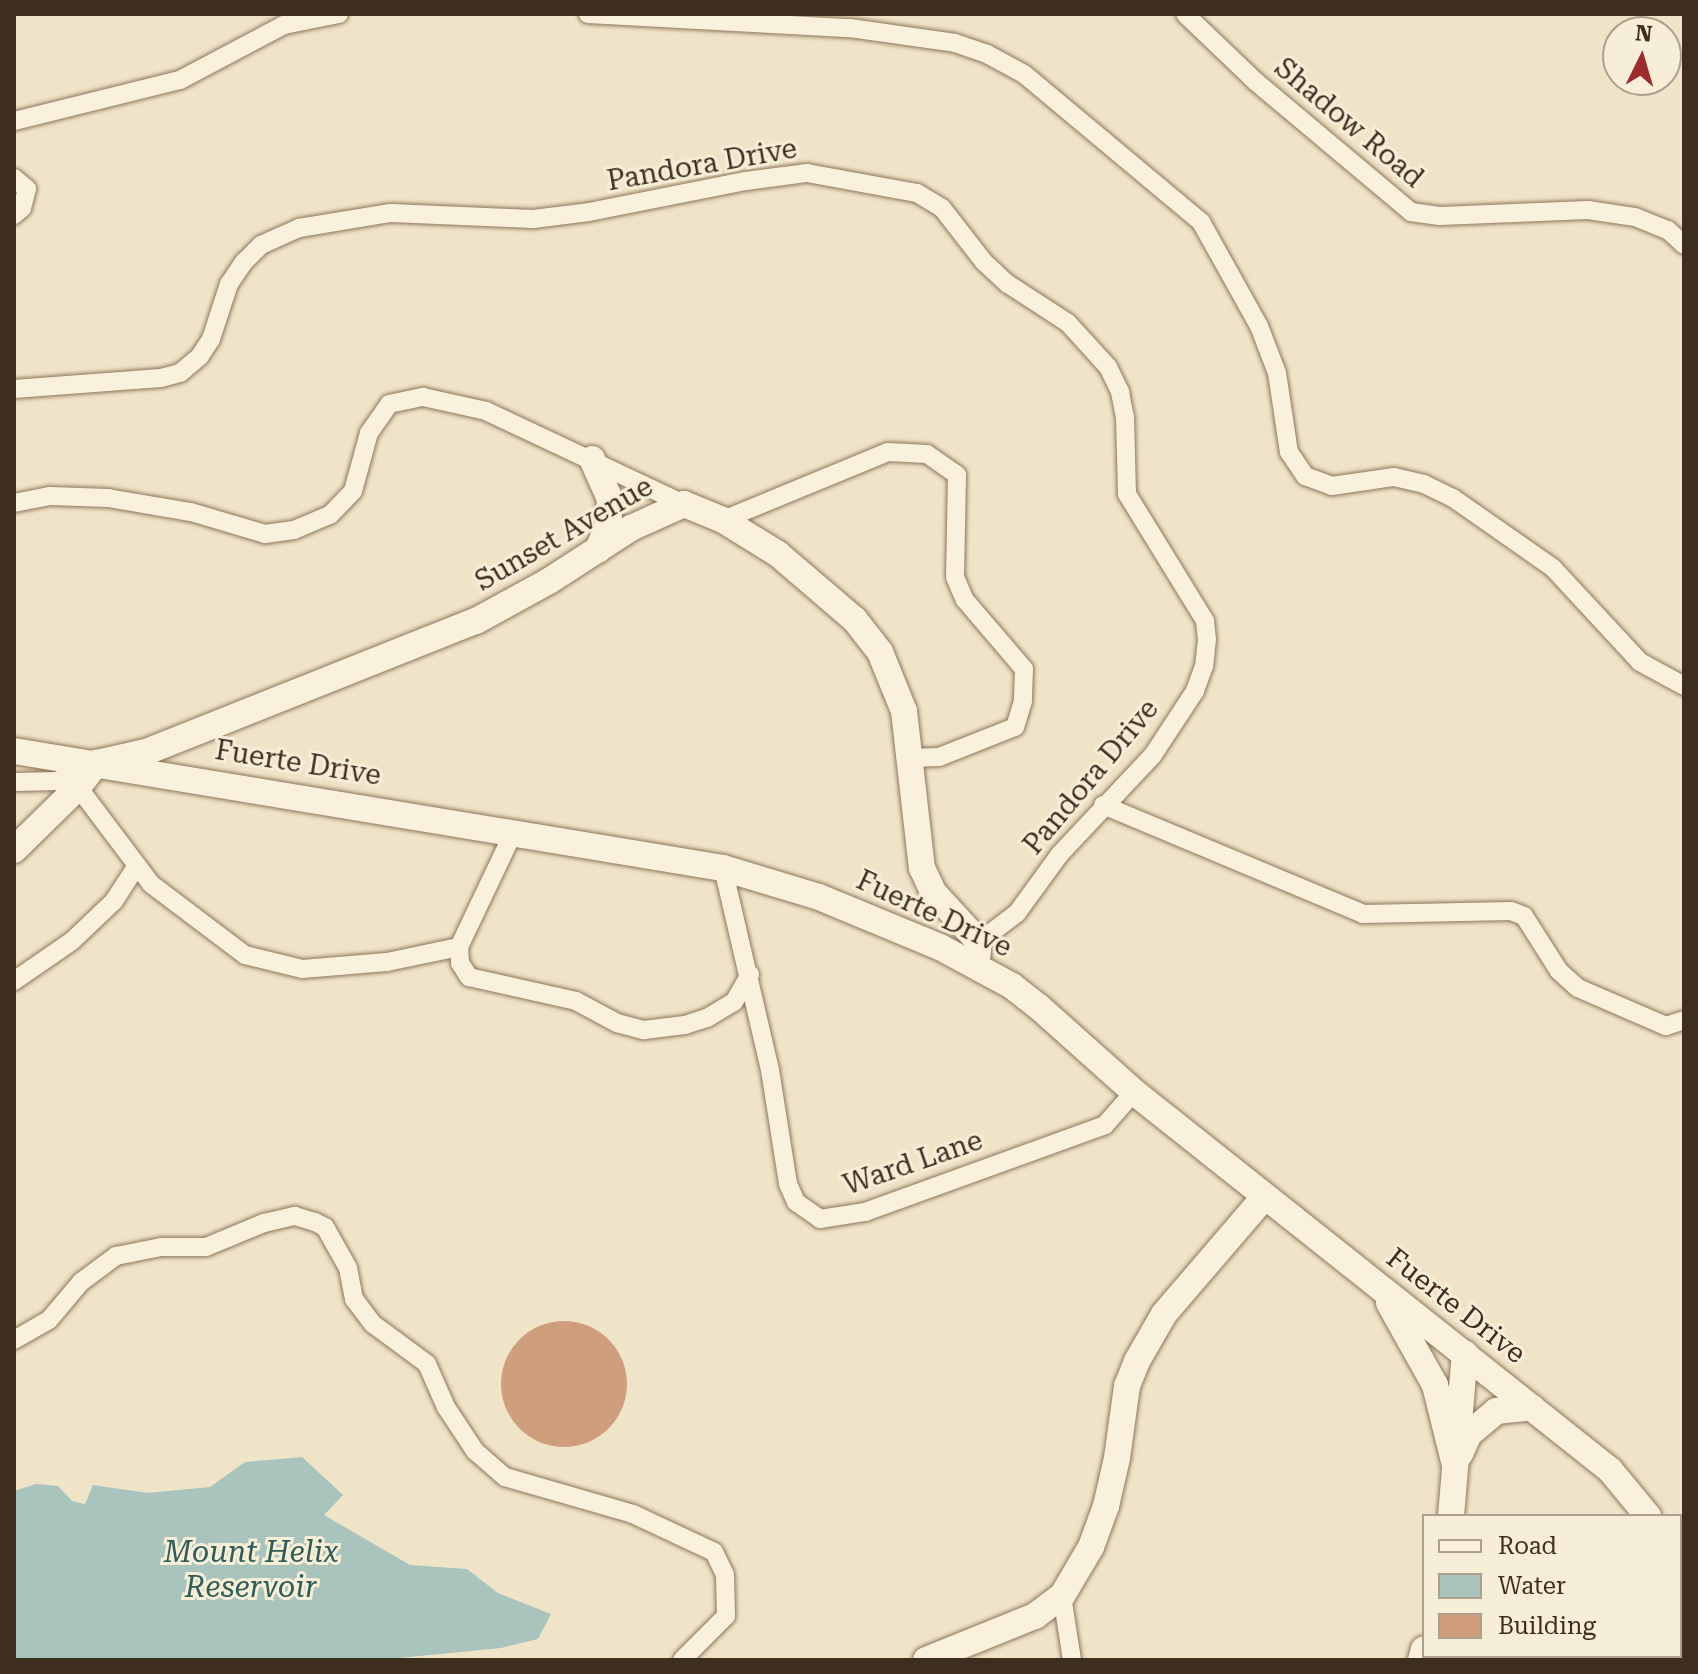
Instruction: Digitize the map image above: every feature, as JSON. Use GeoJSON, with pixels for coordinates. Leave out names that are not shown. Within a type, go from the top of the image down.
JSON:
{"type":"FeatureCollection","features":[{"type":"Feature","properties":{"kind":"main road"},"geometry":{"type":"LineString","coordinates":[[592,459],[610,499],[608,525],[598,550]]}},
{"type":"Feature","properties":{"kind":"main road","name":"Sunset Avenue"},"geometry":{"type":"LineString","coordinates":[[97,763],[146,752],[476,621],[631,528],[684,504],[723,520],[778,554],[840,606],[868,635],[898,688],[909,734],[922,868],[933,892],[978,953]]}},
{"type":"Feature","properties":{"kind":"main road","name":"Fuerte Drive"},"geometry":{"type":"LineString","coordinates":[[14,751],[514,831],[723,868],[978,953],[1134,1092],[1610,1470],[1646,1514]]}},
{"type":"Feature","properties":{"kind":"main road"},"geometry":{"type":"LineString","coordinates":[[14,850],[78,787],[97,763]]}},
{"type":"Feature","properties":{"kind":"main road"},"geometry":{"type":"LineString","coordinates":[[926,1660],[1035,1616],[1062,1596],[1091,1547],[1106,1506],[1117,1458],[1127,1386],[1137,1361],[1164,1314],[1265,1196]]}},
{"type":"Feature","properties":{"kind":"main road"},"geometry":{"type":"LineString","coordinates":[[1379,1286],[1420,1351],[1435,1385],[1455,1465]]}},
{"type":"Feature","properties":{"kind":"main road"},"geometry":{"type":"LineString","coordinates":[[1451,1514],[1465,1354]]}},
{"type":"Feature","properties":{"kind":"main road"},"geometry":{"type":"LineString","coordinates":[[1455,1465],[1469,1434],[1481,1422],[1496,1411],[1532,1407]]}},
{"type":"Feature","properties":{"kind":"street"},"geometry":{"type":"LineString","coordinates":[[14,121],[180,80],[284,25],[339,14]]}},
{"type":"Feature","properties":{"kind":"street"},"geometry":{"type":"LineString","coordinates":[[588,14],[864,30],[955,43],[987,54],[1024,74],[1201,222],[1259,326],[1277,373],[1289,452],[1305,476],[1332,486],[1394,477],[1424,484],[1453,498],[1553,568],[1640,662],[1684,686]]}},
{"type":"Feature","properties":{"kind":"street","name":"Shadow Road"},"geometry":{"type":"LineString","coordinates":[[1185,14],[1255,81],[1411,212],[1440,216],[1588,210],[1635,217],[1668,230],[1684,245]]}},
{"type":"Feature","properties":{"kind":"street","name":"Pandora Drive"},"geometry":{"type":"LineString","coordinates":[[14,389],[104,384],[180,373],[200,356],[211,339],[229,284],[244,262],[261,245],[299,228],[391,213],[533,219],[807,173],[917,193],[942,208],[984,262],[1008,284],[1068,323],[1108,367],[1120,392],[1125,417],[1127,494],[1205,621],[1204,666],[1195,691],[1153,755],[1103,805],[1060,854],[1017,913],[978,953]]}},
{"type":"Feature","properties":{"kind":"street"},"geometry":{"type":"LineString","coordinates":[[14,178],[27,189],[22,208],[14,215]]}},
{"type":"Feature","properties":{"kind":"street"},"geometry":{"type":"LineString","coordinates":[[14,503],[50,496],[108,498],[191,512],[265,534],[294,530],[330,515],[353,491],[369,433],[389,404],[423,397],[486,411],[684,504]]}},
{"type":"Feature","properties":{"kind":"street"},"geometry":{"type":"LineString","coordinates":[[723,520],[888,452],[927,454],[957,475],[955,577],[965,600],[1024,669],[1023,701],[1015,727],[939,757],[910,758]]}},
{"type":"Feature","properties":{"kind":"street","name":"Sunset Avenue"},"geometry":{"type":"LineString","coordinates":[[14,782],[57,781],[97,763]]}},
{"type":"Feature","properties":{"kind":"street"},"geometry":{"type":"LineString","coordinates":[[78,787],[151,884],[245,955],[302,969],[387,962],[459,947]]}},
{"type":"Feature","properties":{"kind":"street"},"geometry":{"type":"LineString","coordinates":[[1103,805],[1363,914],[1511,911],[1524,916],[1559,971],[1578,988],[1666,1026],[1684,1020]]}},
{"type":"Feature","properties":{"kind":"street"},"geometry":{"type":"LineString","coordinates":[[514,831],[459,947],[460,963],[469,977],[576,1001],[617,1023],[644,1030],[685,1025],[707,1018],[734,1002],[750,974]]}},
{"type":"Feature","properties":{"kind":"street"},"geometry":{"type":"LineString","coordinates":[[14,981],[72,941],[114,901],[136,867]]}},
{"type":"Feature","properties":{"kind":"street","name":"Ward Lane"},"geometry":{"type":"LineString","coordinates":[[723,868],[750,974],[788,1184],[796,1202],[820,1219],[865,1212],[1105,1125],[1134,1092]]}},
{"type":"Feature","properties":{"kind":"street"},"geometry":{"type":"LineString","coordinates":[[14,1340],[49,1320],[81,1282],[116,1256],[161,1247],[206,1247],[264,1223],[295,1216],[315,1222],[325,1227],[348,1268],[354,1299],[373,1324],[427,1364],[446,1407],[475,1451],[505,1477],[633,1514],[714,1552],[725,1575],[726,1616],[682,1660]]}},
{"type":"Feature","properties":{"kind":"street"},"geometry":{"type":"LineString","coordinates":[[1062,1596],[1072,1660]]}},
{"type":"Feature","properties":{"kind":"water","name":"Mount Helix Reservoir"},"geometry":{"type":"Polygon","coordinates":[[[302,1457],[343,1495],[324,1515],[410,1565],[467,1569],[498,1593],[551,1614],[538,1639],[501,1648],[379,1660],[14,1660],[14,1491],[36,1484],[58,1486],[72,1501],[85,1504],[93,1485],[148,1493],[210,1487],[245,1462],[302,1457]]]}},
{"type":"Feature","properties":{"kind":"building"},"geometry":{"type":"Polygon","coordinates":[[[564,1321],[588,1326],[608,1340],[622,1360],[627,1384],[622,1408],[608,1428],[588,1442],[564,1447],[540,1442],[520,1428],[506,1408],[501,1384],[506,1360],[520,1340],[540,1326],[564,1321]]]}}]}
